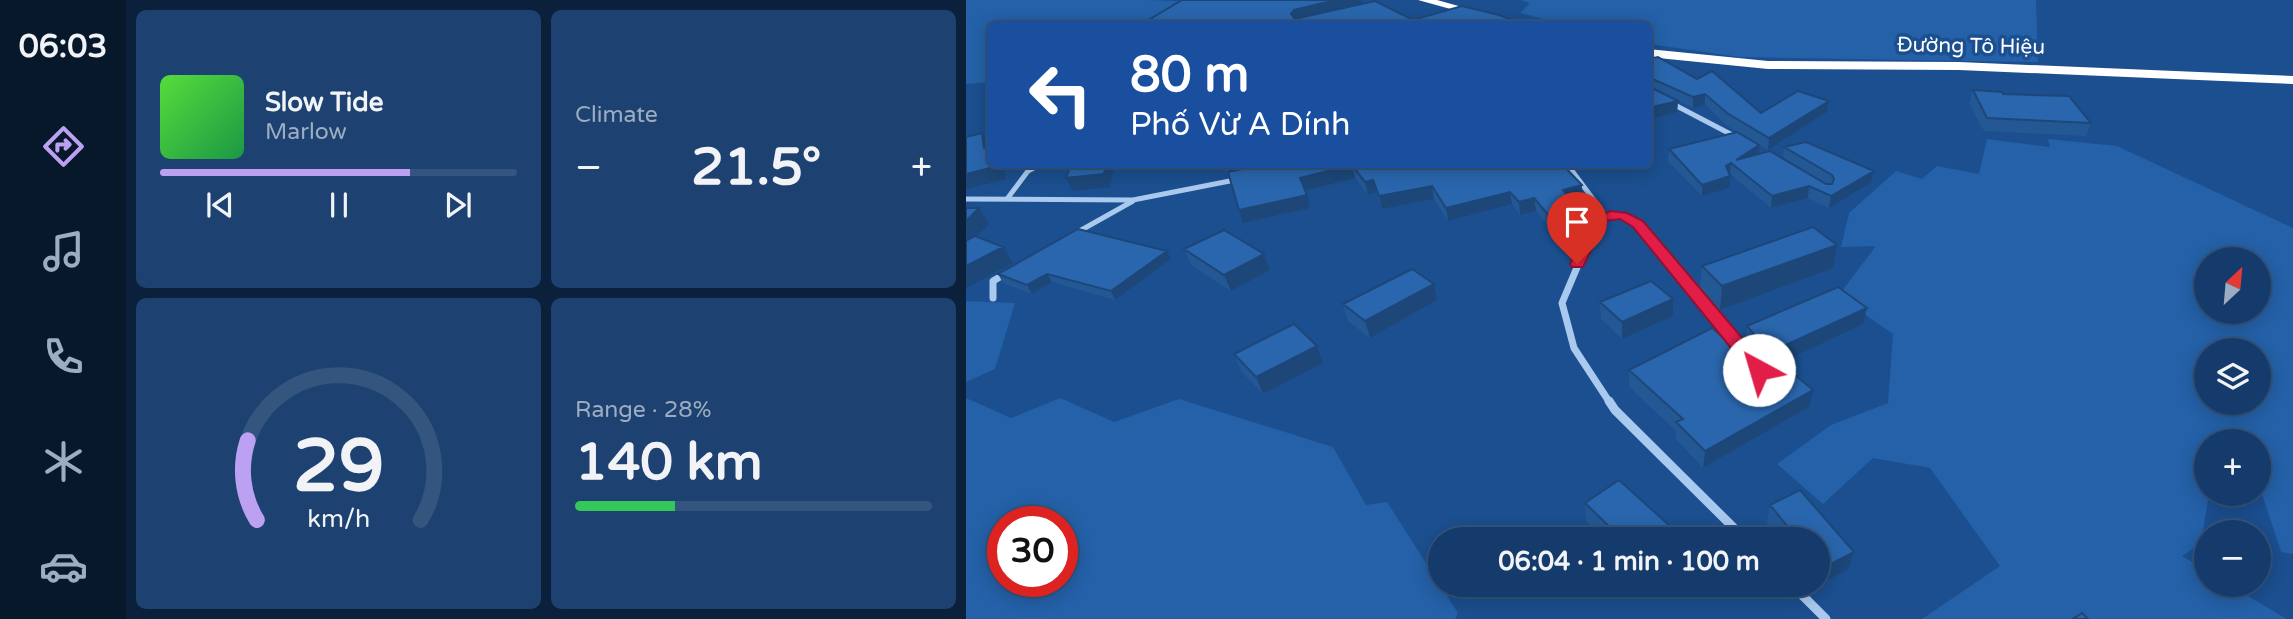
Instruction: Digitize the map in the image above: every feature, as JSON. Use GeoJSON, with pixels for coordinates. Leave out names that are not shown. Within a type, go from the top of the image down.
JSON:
{"type":"FeatureCollection","features":[{"type":"Feature","properties":{"kind":"highway"},"geometry":{"type":"LineString","coordinates":[[1424,0],[1505,21]]}},
{"type":"Feature","properties":{"kind":"highway","name":"Đường Tô Hiệu"},"geometry":{"type":"LineString","coordinates":[[1652,53],[1768,65],[1959,66],[2293,80]]}},
{"type":"Feature","properties":{"kind":"street"},"geometry":{"type":"LineString","coordinates":[[1660,98],[1749,145]]}},
{"type":"Feature","properties":{"kind":"street"},"geometry":{"type":"LineString","coordinates":[[1007,199],[1028,172],[1034,168]]}},
{"type":"Feature","properties":{"kind":"street"},"geometry":{"type":"LineString","coordinates":[[1570,168],[1596,203],[1599,218],[1567,286],[1562,303],[1574,348],[1615,410],[1733,527]]}},
{"type":"Feature","properties":{"kind":"street"},"geometry":{"type":"LineString","coordinates":[[966,199],[1133,200],[1242,179]]}},
{"type":"Feature","properties":{"kind":"street"},"geometry":{"type":"LineString","coordinates":[[1063,241],[1133,200]]}},
{"type":"Feature","properties":{"kind":"street"},"geometry":{"type":"LineString","coordinates":[[1599,218],[1623,216],[1638,224],[1741,349]]}},
{"type":"Feature","properties":{"kind":"street"},"geometry":{"type":"LineString","coordinates":[[993,298],[993,281],[1016,268]]}},
{"type":"Feature","properties":{"kind":"street"},"geometry":{"type":"LineString","coordinates":[[1804,597],[1826,619]]}},
{"type":"Feature","properties":{"kind":"shaded area"},"geometry":{"type":"Polygon","coordinates":[[[966,0],[1178,1],[1152,19],[1138,21],[987,21],[987,82],[966,84],[966,0]]]}},
{"type":"Feature","properties":{"kind":"shaded area"},"geometry":{"type":"Polygon","coordinates":[[[1520,0],[2036,0],[2038,62],[1739,57],[1652,44],[1652,21],[1552,21],[1520,13],[1530,3],[1520,0]]]}},
{"type":"Feature","properties":{"kind":"shaded area"},"geometry":{"type":"Polygon","coordinates":[[[1987,139],[2050,147],[2048,139],[2117,146],[2293,228],[2293,554],[2281,552],[2266,506],[2271,506],[2271,429],[2194,429],[2194,506],[2207,506],[2205,520],[2194,520],[2194,548],[2182,556],[2194,563],[2194,597],[2249,597],[2287,619],[1922,619],[2000,566],[1930,468],[1873,458],[1823,504],[1777,464],[1831,425],[1888,403],[1893,334],[1838,296],[1876,246],[1841,247],[1849,213],[1896,171],[1922,179],[1937,166],[1979,174],[1987,139]]]}},
{"type":"Feature","properties":{"kind":"shaded area"},"geometry":{"type":"Polygon","coordinates":[[[966,301],[1015,303],[995,369],[966,382],[966,301]]]}},
{"type":"Feature","properties":{"kind":"shaded area"},"geometry":{"type":"Polygon","coordinates":[[[966,398],[1011,418],[1060,398],[1114,422],[1179,399],[1333,447],[1366,505],[1387,502],[1428,566],[1428,597],[1448,597],[1458,613],[1455,619],[966,619],[966,398]]]}},
{"type":"Feature","properties":{"kind":"building"},"geometry":{"type":"Polygon","coordinates":[[[1182,0],[1336,0],[1294,10],[1291,14],[1295,19],[1375,1],[1413,20],[1462,6],[1514,21],[1147,21],[1182,0]]]}},
{"type":"Feature","properties":{"kind":"building"},"geometry":{"type":"Polygon","coordinates":[[[1658,57],[1697,79],[1712,71],[1761,113],[1798,91],[1829,101],[1769,138],[1727,113],[1705,94],[1693,97],[1652,79],[1652,58],[1658,57]]]}},
{"type":"Feature","properties":{"kind":"building"},"geometry":{"type":"Polygon","coordinates":[[[1652,88],[1678,101],[1652,107],[1652,88]]]}},
{"type":"Feature","properties":{"kind":"building"},"geometry":{"type":"Polygon","coordinates":[[[1973,90],[2003,94],[2069,96],[2091,123],[1987,118],[1973,90]]]}},
{"type":"Feature","properties":{"kind":"building"},"geometry":{"type":"Polygon","coordinates":[[[1737,132],[1759,145],[1736,160],[1770,151],[1826,184],[1832,184],[1832,175],[1784,147],[1806,142],[1874,171],[1831,196],[1809,186],[1772,196],[1731,163],[1726,166],[1730,176],[1702,185],[1669,149],[1737,132]]]}},
{"type":"Feature","properties":{"kind":"building"},"geometry":{"type":"Polygon","coordinates":[[[982,133],[984,148],[987,147],[987,168],[990,168],[966,174],[966,137],[982,133]]]}},
{"type":"Feature","properties":{"kind":"building"},"geometry":{"type":"Polygon","coordinates":[[[1070,168],[1105,168],[1104,174],[1066,178],[1070,168]]]}},
{"type":"Feature","properties":{"kind":"building"},"geometry":{"type":"Polygon","coordinates":[[[1248,168],[1340,168],[1300,178],[1307,195],[1239,210],[1228,172],[1248,168]]]}},
{"type":"Feature","properties":{"kind":"building"},"geometry":{"type":"Polygon","coordinates":[[[1354,168],[1566,168],[1582,185],[1563,190],[1585,215],[1555,223],[1534,198],[1519,202],[1510,192],[1446,208],[1432,186],[1379,196],[1373,180],[1365,182],[1354,168]]]}},
{"type":"Feature","properties":{"kind":"building"},"geometry":{"type":"Polygon","coordinates":[[[966,208],[979,208],[966,221],[966,208]]]}},
{"type":"Feature","properties":{"kind":"building"},"geometry":{"type":"Polygon","coordinates":[[[1813,227],[1837,245],[1722,286],[1702,266],[1813,227]]]}},
{"type":"Feature","properties":{"kind":"building"},"geometry":{"type":"Polygon","coordinates":[[[1078,229],[1167,251],[1111,291],[1047,274],[1027,285],[998,274],[1078,229]]]}},
{"type":"Feature","properties":{"kind":"building"},"geometry":{"type":"Polygon","coordinates":[[[1224,230],[1264,254],[1224,275],[1184,249],[1224,230]]]}},
{"type":"Feature","properties":{"kind":"building"},"geometry":{"type":"Polygon","coordinates":[[[975,236],[1003,247],[966,266],[966,241],[975,236]]]}},
{"type":"Feature","properties":{"kind":"building"},"geometry":{"type":"Polygon","coordinates":[[[1412,269],[1434,284],[1365,321],[1343,304],[1412,269]]]}},
{"type":"Feature","properties":{"kind":"building"},"geometry":{"type":"Polygon","coordinates":[[[1651,281],[1673,299],[1622,322],[1600,302],[1651,281]]]}},
{"type":"Feature","properties":{"kind":"building"},"geometry":{"type":"Polygon","coordinates":[[[1838,287],[1867,308],[1768,353],[1813,390],[1705,451],[1676,422],[1683,419],[1629,370],[1712,328],[1723,337],[1735,331],[1757,357],[1763,359],[1767,356],[1767,350],[1747,326],[1838,287]]]}},
{"type":"Feature","properties":{"kind":"building"},"geometry":{"type":"Polygon","coordinates":[[[1294,324],[1317,346],[1256,377],[1234,354],[1294,324]]]}},
{"type":"Feature","properties":{"kind":"building"},"geometry":{"type":"Polygon","coordinates":[[[1619,480],[1671,527],[1610,527],[1585,503],[1619,480]]]}},
{"type":"Feature","properties":{"kind":"building"},"geometry":{"type":"Polygon","coordinates":[[[1800,490],[1854,552],[1830,564],[1830,527],[1788,527],[1770,505],[1800,490]]]}},
{"type":"Feature","properties":{"kind":"building"},"geometry":{"type":"Polygon","coordinates":[[[2082,613],[2088,619],[2073,619],[2082,613]]]}},
{"type":"Feature","properties":{"kind":"route"},"geometry":{"type":"LineString","coordinates":[[1577,264],[1599,218],[1623,216],[1638,224],[1759,370]]}}]}
